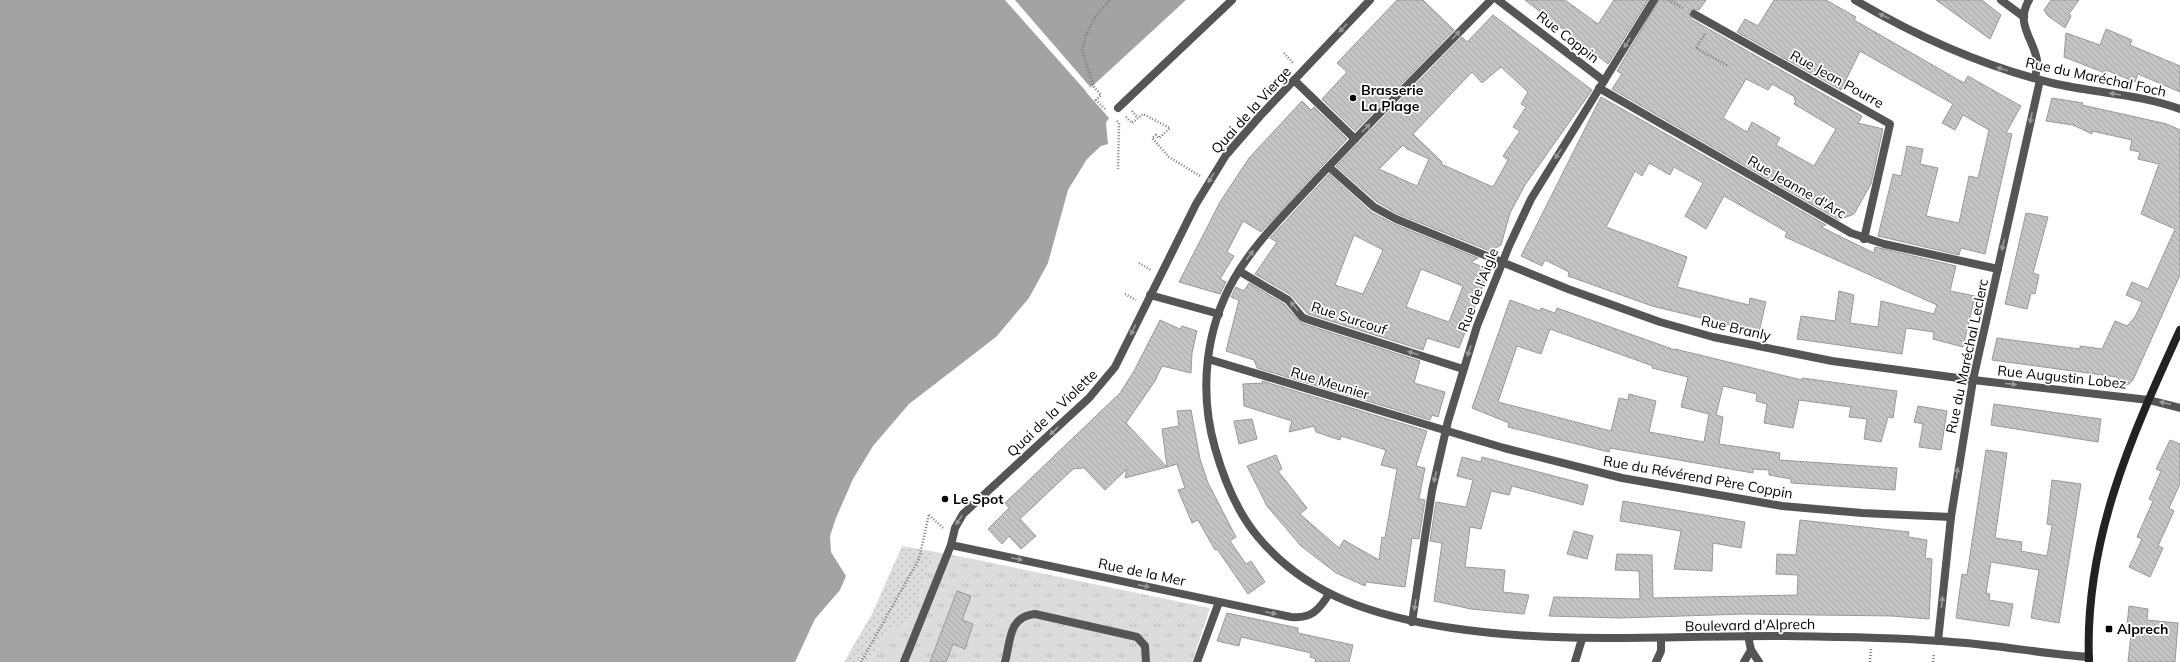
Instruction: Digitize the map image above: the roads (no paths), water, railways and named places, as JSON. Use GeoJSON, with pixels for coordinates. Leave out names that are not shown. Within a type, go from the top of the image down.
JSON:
{"type":"FeatureCollection","features":[{"type":"Feature","properties":{"kind":"street"},"geometry":{"type":"LineString","coordinates":[[1118,108],[1232,0]]}},
{"type":"Feature","properties":{"kind":"street","name":"Quai de la Vierge"},"geometry":{"type":"LineString","coordinates":[[1150,295],[1209,181],[1235,142],[1370,0]]}},
{"type":"Feature","properties":{"kind":"street","name":"Boulevard d'Alprech"},"geometry":{"type":"LineString","coordinates":[[1491,0],[1355,139],[1259,242],[1239,271],[1219,314],[1208,359],[1206,385],[1210,428],[1225,478],[1237,505],[1250,527],[1275,555],[1294,572],[1329,594],[1356,606],[1412,622],[1515,636],[1582,639],[1662,639],[1748,636],[1938,641],[2089,660]]}},
{"type":"Feature","properties":{"kind":"street","name":"Rue Coppin"},"geometry":{"type":"LineString","coordinates":[[1498,0],[1601,84]]}},
{"type":"Feature","properties":{"kind":"street","name":"Rue de l'Aigle"},"geometry":{"type":"LineString","coordinates":[[1412,622],[1429,504],[1445,431],[1463,369],[1503,262],[1531,199],[1654,0]]}},
{"type":"Feature","properties":{"kind":"street","name":"Rue du Maréchal Foch"},"geometry":{"type":"LineString","coordinates":[[1854,0],[1971,58],[2037,79],[2155,102],[2180,109]]}},
{"type":"Feature","properties":{"kind":"street"},"geometry":{"type":"LineString","coordinates":[[2001,0],[2024,17],[2029,0]]}},
{"type":"Feature","properties":{"kind":"street","name":"Rue Jean Pourre"},"geometry":{"type":"LineString","coordinates":[[1694,14],[1890,124],[1864,239]]}},
{"type":"Feature","properties":{"kind":"street","name":"Rue du Maréchal Leclerc"},"geometry":{"type":"LineString","coordinates":[[1938,641],[1951,517],[1972,380],[1998,269],[2037,79],[2036,59],[2024,29],[2024,17]]}},
{"type":"Feature","properties":{"kind":"street"},"geometry":{"type":"LineString","coordinates":[[1294,80],[1355,139]]}},
{"type":"Feature","properties":{"kind":"street","name":"Rue Jeanne d'Arc"},"geometry":{"type":"LineString","coordinates":[[1601,84],[1864,239],[1998,269]]}},
{"type":"Feature","properties":{"kind":"street","name":"Rue Branly"},"geometry":{"type":"LineString","coordinates":[[1329,167],[1363,198],[1385,214],[1568,289],[1660,322],[1713,337],[1820,359],[1972,380]]}},
{"type":"Feature","properties":{"kind":"street","name":"Rue Surcouf"},"geometry":{"type":"LineString","coordinates":[[1239,271],[1288,300],[1302,317],[1306,319],[1463,369]]}},
{"type":"Feature","properties":{"kind":"street"},"geometry":{"type":"LineString","coordinates":[[1150,295],[1219,314]]}},
{"type":"Feature","properties":{"kind":"street","name":"Quai de la Violette"},"geometry":{"type":"LineString","coordinates":[[951,545],[953,534],[963,514],[1089,398],[1103,383],[1120,357],[1150,295]]}},
{"type":"Feature","properties":{"kind":"street"},"geometry":{"type":"LineString","coordinates":[[2089,660],[2092,606],[2107,515],[2124,458],[2180,330]]}},
{"type":"Feature","properties":{"kind":"street","name":"Rue Meunier"},"geometry":{"type":"LineString","coordinates":[[1208,359],[1445,431]]}},
{"type":"Feature","properties":{"kind":"street","name":"Rue Augustin Lobez"},"geometry":{"type":"LineString","coordinates":[[1972,380],[2149,400],[2180,408]]}},
{"type":"Feature","properties":{"kind":"street","name":"Rue du Révérend Père Coppin"},"geometry":{"type":"LineString","coordinates":[[1445,431],[1587,471],[1734,499],[1842,512],[1951,517]]}},
{"type":"Feature","properties":{"kind":"street"},"geometry":{"type":"LineString","coordinates":[[904,662],[951,545]]}},
{"type":"Feature","properties":{"kind":"street","name":"Rue de la Mer"},"geometry":{"type":"LineString","coordinates":[[951,545],[1298,618],[1315,613],[1329,594]]}},
{"type":"Feature","properties":{"kind":"street"},"geometry":{"type":"LineString","coordinates":[[1197,662],[1219,602]]}},
{"type":"Feature","properties":{"kind":"street"},"geometry":{"type":"LineString","coordinates":[[1005,662],[1013,628],[1017,620],[1025,615],[1035,614],[1137,637],[1145,646],[1146,662]]}},
{"type":"Feature","properties":{"kind":"street"},"geometry":{"type":"LineString","coordinates":[[1748,636],[1751,650],[1759,662]]}},
{"type":"Feature","properties":{"kind":"street"},"geometry":{"type":"LineString","coordinates":[[1575,662],[1580,650],[1582,639]]}},
{"type":"Feature","properties":{"kind":"street"},"geometry":{"type":"LineString","coordinates":[[1656,662],[1661,651],[1662,639]]}},
{"type":"Feature","properties":{"kind":"street"},"geometry":{"type":"LineString","coordinates":[[1744,662],[1751,650]]}},
{"type":"Feature","properties":{"kind":"place","name":"Brasserie La Plage"},"geometry":{"type":"Point","coordinates":[1353,98]}},
{"type":"Feature","properties":{"kind":"place","name":"Le Spot"},"geometry":{"type":"Point","coordinates":[945,499]}},
{"type":"Feature","properties":{"kind":"place","name":"Alprech"},"geometry":{"type":"Point","coordinates":[2109,629]}}]}
